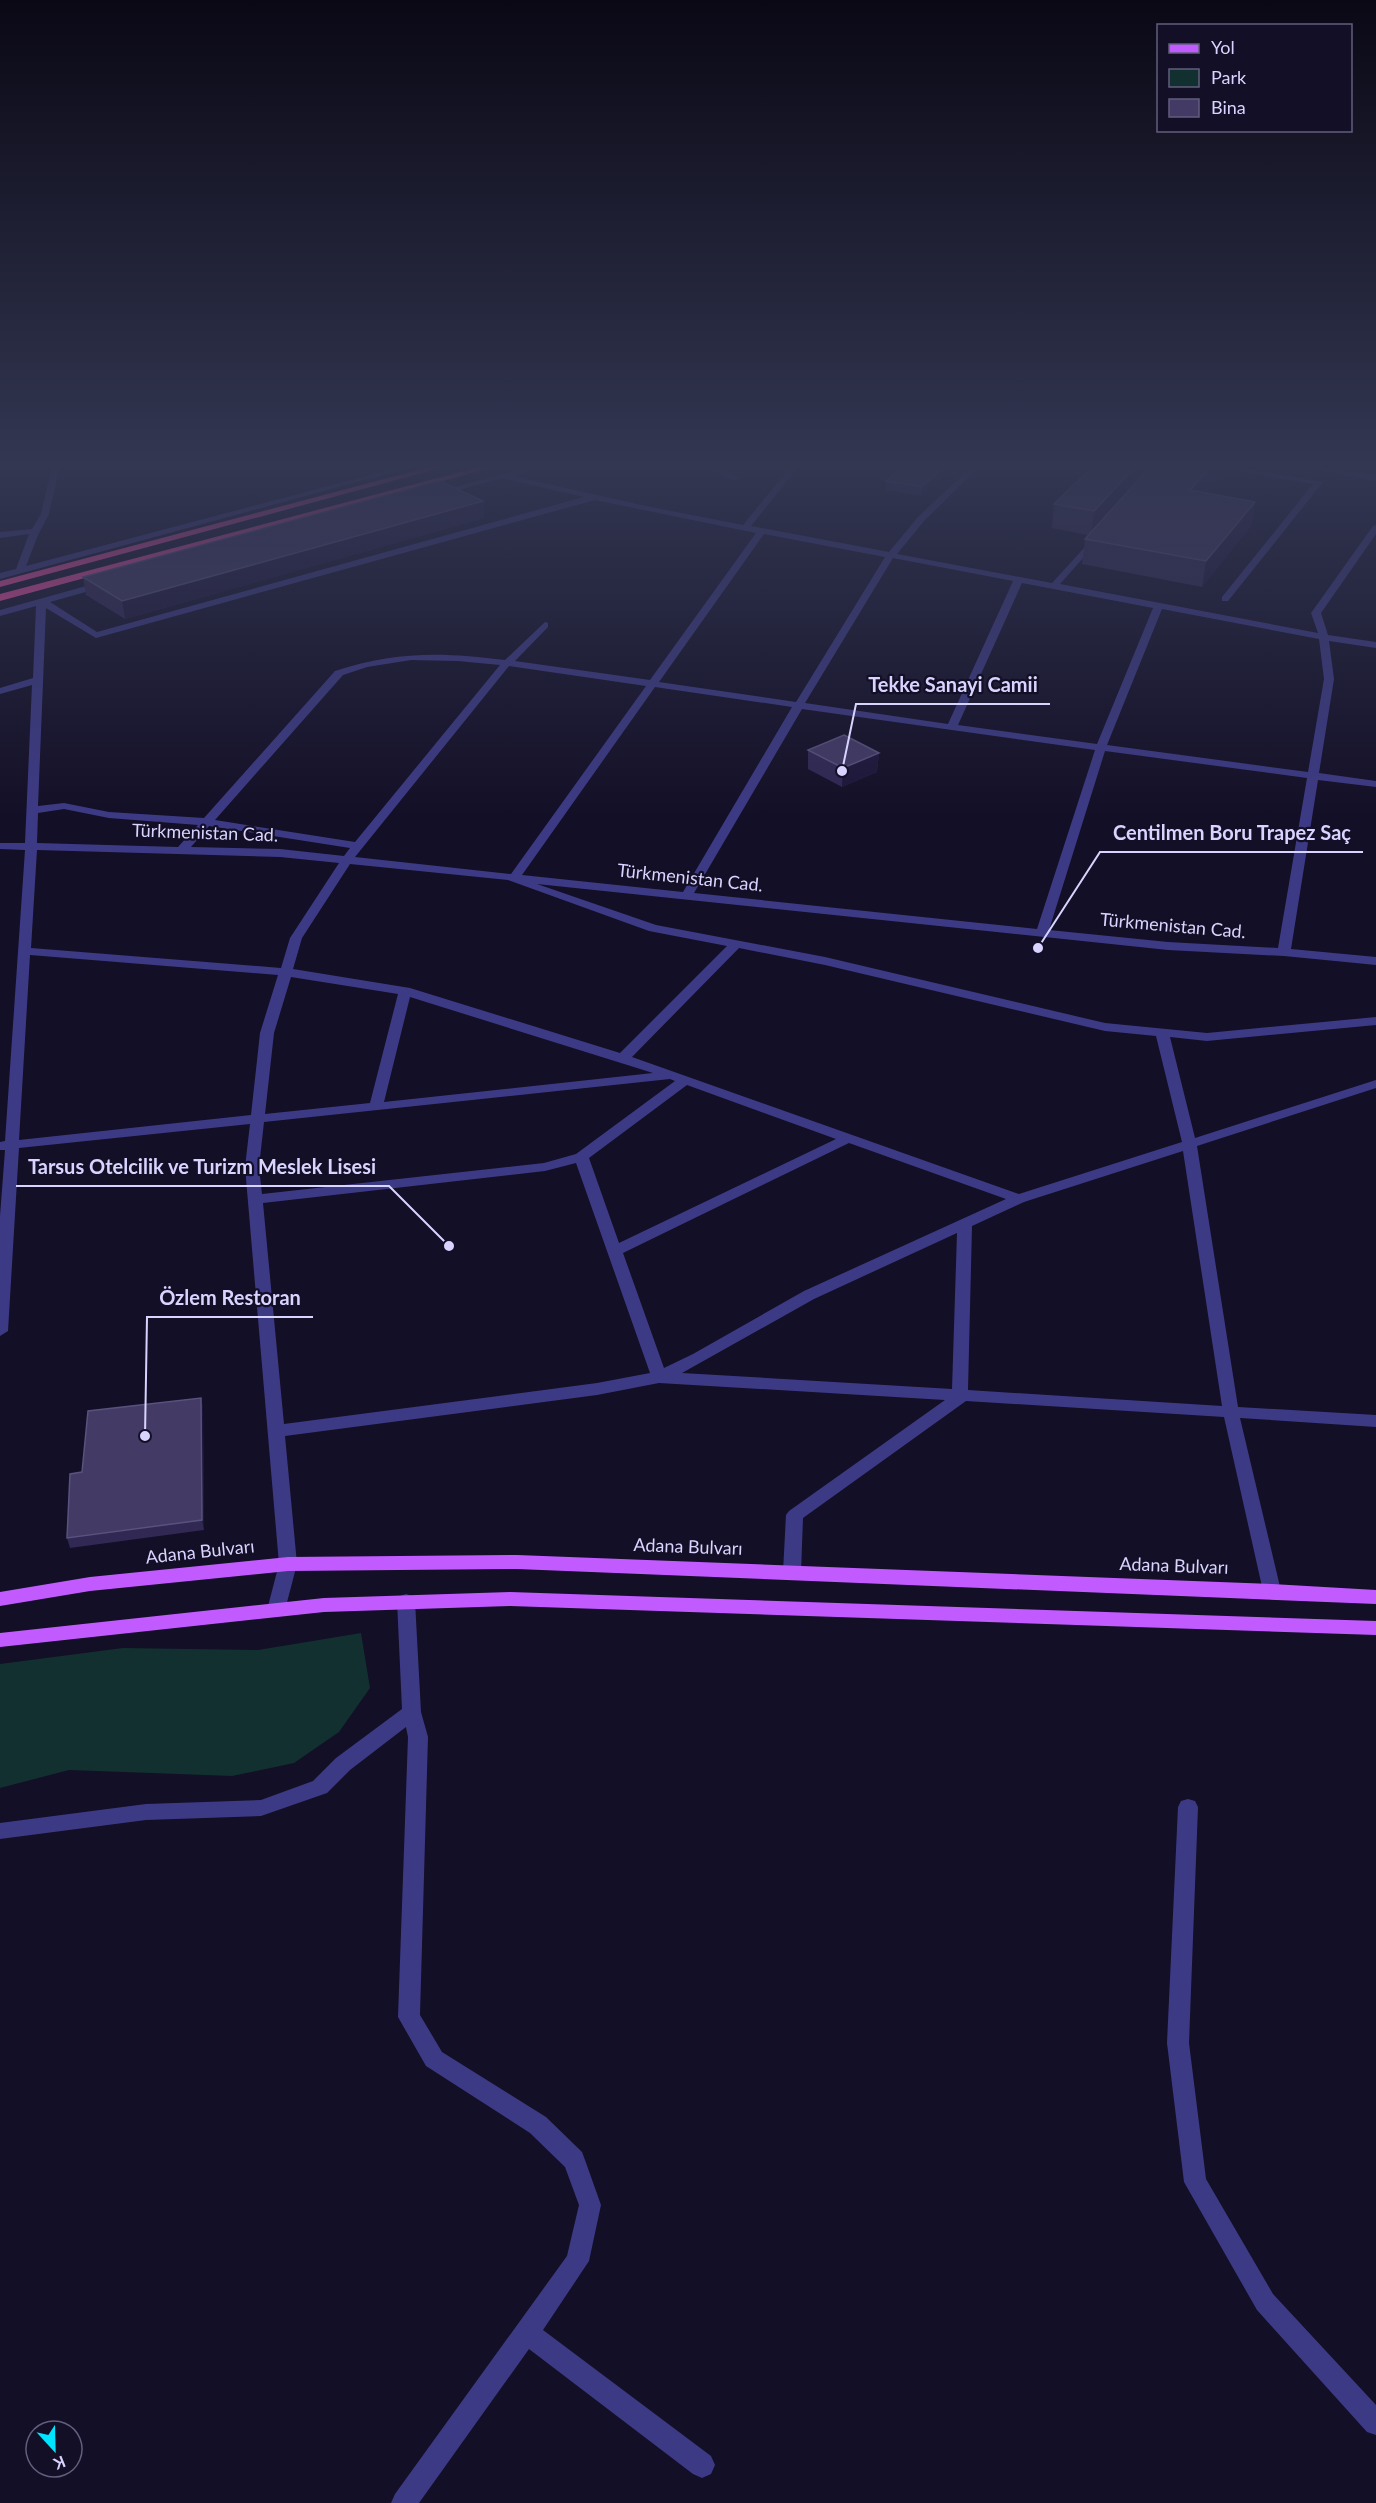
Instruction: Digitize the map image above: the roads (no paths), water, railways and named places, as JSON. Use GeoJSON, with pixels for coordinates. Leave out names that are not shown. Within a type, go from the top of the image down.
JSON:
{"type":"FeatureCollection","features":[{"type":"Feature","properties":{"kind":"highway"},"geometry":{"type":"LineString","coordinates":[[0,597],[53,583]]}},
{"type":"Feature","properties":{"kind":"main road","name":"Adana Bulvarı"},"geometry":{"type":"LineString","coordinates":[[0,1599],[90,1584],[288,1564],[517,1562],[1272,1590],[1376,1597]]}},
{"type":"Feature","properties":{"kind":"main road"},"geometry":{"type":"LineString","coordinates":[[0,1640],[276,1610],[406,1601],[522,1599],[1376,1628]]}},
{"type":"Feature","properties":{"kind":"street"},"geometry":{"type":"LineString","coordinates":[[0,613],[110,583]]}},
{"type":"Feature","properties":{"kind":"street"},"geometry":{"type":"LineString","coordinates":[[41,602],[96,636],[287,583]]}},
{"type":"Feature","properties":{"kind":"street"},"geometry":{"type":"LineString","coordinates":[[724,583],[513,879],[653,928],[825,961],[1105,1027],[1207,1036],[1376,1021]]}},
{"type":"Feature","properties":{"kind":"street"},"geometry":{"type":"LineString","coordinates":[[687,895],[798,705],[874,583]]}},
{"type":"Feature","properties":{"kind":"street"},"geometry":{"type":"LineString","coordinates":[[952,727],[1017,583]]}},
{"type":"Feature","properties":{"kind":"street"},"geometry":{"type":"LineString","coordinates":[[1041,583],[1376,645]]}},
{"type":"Feature","properties":{"kind":"street"},"geometry":{"type":"LineString","coordinates":[[1225,599],[1238,583]]}},
{"type":"Feature","properties":{"kind":"street"},"geometry":{"type":"LineString","coordinates":[[1284,952],[1329,680],[1324,637],[1316,613],[1337,583]]}},
{"type":"Feature","properties":{"kind":"street"},"geometry":{"type":"LineString","coordinates":[[0,1331],[7,1146],[25,951],[31,846],[41,602]]}},
{"type":"Feature","properties":{"kind":"street"},"geometry":{"type":"LineString","coordinates":[[1042,932],[1101,748],[1158,606]]}},
{"type":"Feature","properties":{"kind":"street"},"geometry":{"type":"LineString","coordinates":[[276,1610],[288,1564],[274,1431],[252,1167],[267,1033],[296,938],[346,860],[506,664],[544,625]]}},
{"type":"Feature","properties":{"kind":"street"},"geometry":{"type":"LineString","coordinates":[[182,850],[339,673],[359,665],[405,656],[506,664],[1101,748],[1376,784]]}},
{"type":"Feature","properties":{"kind":"street"},"geometry":{"type":"LineString","coordinates":[[0,691],[38,680]]}},
{"type":"Feature","properties":{"kind":"street"},"geometry":{"type":"LineString","coordinates":[[33,810],[64,806],[109,815],[206,822],[358,846]]}},
{"type":"Feature","properties":{"kind":"street","name":"Türkmenistan Cad."},"geometry":{"type":"LineString","coordinates":[[0,846],[280,853],[513,879],[1168,945],[1284,952],[1376,962]]}},
{"type":"Feature","properties":{"kind":"street"},"geometry":{"type":"LineString","coordinates":[[623,1058],[735,944]]}},
{"type":"Feature","properties":{"kind":"street"},"geometry":{"type":"LineString","coordinates":[[25,951],[286,972],[405,991],[623,1058],[1019,1199]]}},
{"type":"Feature","properties":{"kind":"street"},"geometry":{"type":"LineString","coordinates":[[376,1105],[405,991]]}},
{"type":"Feature","properties":{"kind":"street"},"geometry":{"type":"LineString","coordinates":[[1162,1032],[1189,1143],[1231,1413],[1272,1590]]}},
{"type":"Feature","properties":{"kind":"street"},"geometry":{"type":"LineString","coordinates":[[7,1146],[672,1075]]}},
{"type":"Feature","properties":{"kind":"street"},"geometry":{"type":"LineString","coordinates":[[255,1199],[544,1167],[581,1157],[686,1080]]}},
{"type":"Feature","properties":{"kind":"street"},"geometry":{"type":"LineString","coordinates":[[274,1431],[597,1389],[659,1377],[699,1358],[809,1295],[1019,1199],[1376,1084]]}},
{"type":"Feature","properties":{"kind":"street"},"geometry":{"type":"LineString","coordinates":[[615,1251],[850,1137]]}},
{"type":"Feature","properties":{"kind":"street"},"geometry":{"type":"LineString","coordinates":[[581,1157],[659,1377]]}},
{"type":"Feature","properties":{"kind":"street"},"geometry":{"type":"LineString","coordinates":[[960,1398],[965,1224]]}},
{"type":"Feature","properties":{"kind":"street"},"geometry":{"type":"LineString","coordinates":[[659,1377],[960,1398],[1376,1421]]}},
{"type":"Feature","properties":{"kind":"street"},"geometry":{"type":"LineString","coordinates":[[792,1572],[795,1515],[960,1398]]}},
{"type":"Feature","properties":{"kind":"street"},"geometry":{"type":"LineString","coordinates":[[404,2503],[577,2261],[590,2205],[574,2160],[538,2125],[434,2059],[409,2017],[418,1737],[412,1712],[406,1601]]}},
{"type":"Feature","properties":{"kind":"street"},"geometry":{"type":"LineString","coordinates":[[0,1831],[146,1812],[261,1808],[320,1786],[343,1764],[412,1712]]}},
{"type":"Feature","properties":{"kind":"street"},"geometry":{"type":"LineString","coordinates":[[1188,1807],[1178,2043],[1195,2182],[1265,2302],[1376,2423]]}},
{"type":"Feature","properties":{"kind":"street"},"geometry":{"type":"LineString","coordinates":[[526,2332],[702,2466]]}},
{"type":"Feature","properties":{"kind":"place","name":"Tekke Sanayi Camii"},"geometry":{"type":"Point","coordinates":[842,771]}},
{"type":"Feature","properties":{"kind":"place","name":"Centilmen Boru Trapez Saç"},"geometry":{"type":"Point","coordinates":[1038,948]}},
{"type":"Feature","properties":{"kind":"place","name":"Tarsus Otelcilik ve Turizm Meslek Lisesi"},"geometry":{"type":"Point","coordinates":[449,1246]}},
{"type":"Feature","properties":{"kind":"place","name":"Özlem Restoran"},"geometry":{"type":"Point","coordinates":[145,1436]}}]}
